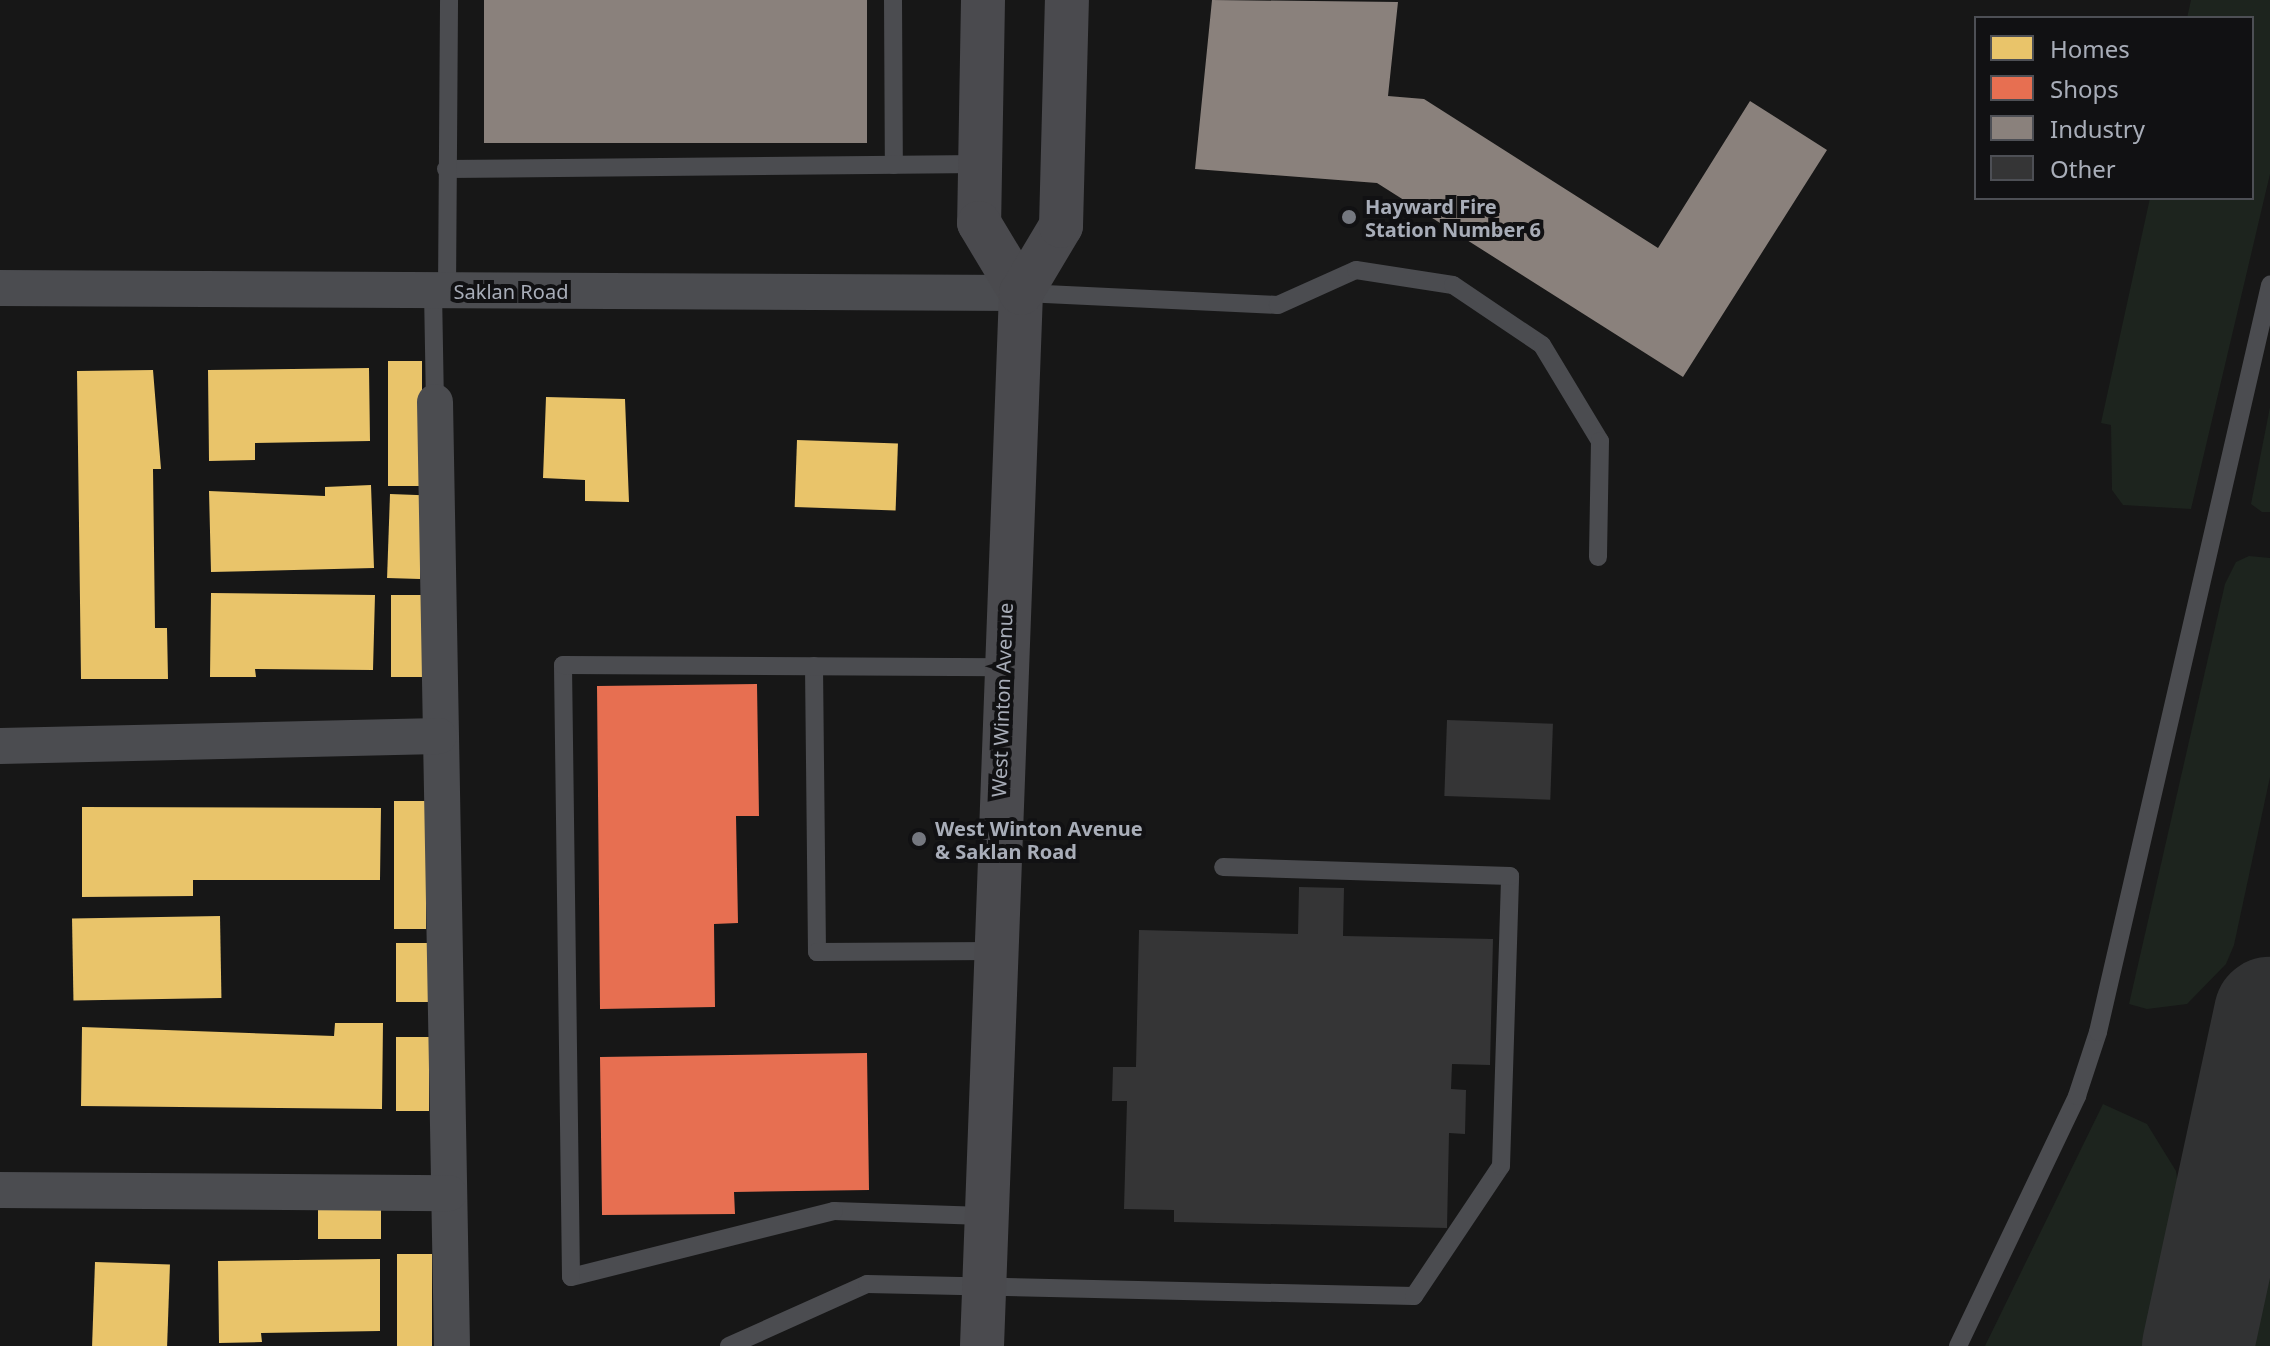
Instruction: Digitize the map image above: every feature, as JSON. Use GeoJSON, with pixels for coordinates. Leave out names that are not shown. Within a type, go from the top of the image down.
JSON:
{"type":"FeatureCollection","features":[{"type":"Feature","properties":{"kind":"main road"},"geometry":{"type":"LineString","coordinates":[[983,0],[979,223],[1021,293]]}},
{"type":"Feature","properties":{"kind":"main road","name":"West Winton Avenue"},"geometry":{"type":"LineString","coordinates":[[982,1346],[1002,667],[1021,293],[1061,226],[1067,0]]}},
{"type":"Feature","properties":{"kind":"street","name":"Saklan Road"},"geometry":{"type":"LineString","coordinates":[[0,288],[1021,293]]}},
{"type":"Feature","properties":{"kind":"street"},"geometry":{"type":"LineString","coordinates":[[435,402],[452,1346]]}},
{"type":"Feature","properties":{"kind":"street"},"geometry":{"type":"LineString","coordinates":[[0,746],[439,736]]}},
{"type":"Feature","properties":{"kind":"street"},"geometry":{"type":"LineString","coordinates":[[0,1190],[449,1193]]}},
{"type":"Feature","properties":{"kind":"lane"},"geometry":{"type":"LineString","coordinates":[[435,402],[446,169],[449,0]]}},
{"type":"Feature","properties":{"kind":"lane"},"geometry":{"type":"LineString","coordinates":[[893,0],[894,165]]}},
{"type":"Feature","properties":{"kind":"lane"},"geometry":{"type":"LineString","coordinates":[[446,169],[980,164]]}},
{"type":"Feature","properties":{"kind":"lane"},"geometry":{"type":"LineString","coordinates":[[1021,293],[1278,305],[1356,270],[1453,285],[1542,345],[1600,441],[1598,557]]}},
{"type":"Feature","properties":{"kind":"lane"},"geometry":{"type":"LineString","coordinates":[[1958,1346],[2077,1096],[2098,1032],[2270,285]]}},
{"type":"Feature","properties":{"kind":"lane"},"geometry":{"type":"LineString","coordinates":[[984,1216],[834,1211],[571,1277],[563,665],[1002,667]]}},
{"type":"Feature","properties":{"kind":"lane"},"geometry":{"type":"LineString","coordinates":[[814,666],[817,952],[994,951]]}},
{"type":"Feature","properties":{"kind":"lane"},"geometry":{"type":"LineString","coordinates":[[729,1346],[867,1284],[984,1284],[1414,1296],[1501,1166],[1510,876],[1223,867]]}},
{"type":"Feature","properties":{"kind":"shaded area"},"geometry":{"type":"Polygon","coordinates":[[[2191,0],[2270,0],[2270,174],[2191,509],[2123,505],[2112,490],[2111,425],[2101,423],[2150,200],[2254,200],[2254,16],[2187,16],[2191,0]]]}},
{"type":"Feature","properties":{"kind":"shaded area"},"geometry":{"type":"Polygon","coordinates":[[[2270,407],[2270,512],[2262,512],[2251,504],[2270,407]]]}},
{"type":"Feature","properties":{"kind":"shaded area"},"geometry":{"type":"Polygon","coordinates":[[[2249,556],[2270,558],[2270,777],[2234,945],[2226,964],[2187,1004],[2147,1009],[2129,1004],[2225,584],[2236,562],[2249,556]]]}},
{"type":"Feature","properties":{"kind":"shaded area"},"geometry":{"type":"Polygon","coordinates":[[[2103,1104],[2147,1124],[2176,1171],[2180,1200],[2150,1346],[1985,1346],[2103,1104]]]}},
{"type":"Feature","properties":{"kind":"shaded area"},"geometry":{"type":"Polygon","coordinates":[[[2270,1227],[2270,1346],[2245,1346],[2270,1227]]]}},
{"type":"Feature","properties":{"kind":"building: Homes"},"geometry":{"type":"Polygon","coordinates":[[[388,361],[422,361],[422,486],[388,486],[388,361]]]}},
{"type":"Feature","properties":{"kind":"building: Homes"},"geometry":{"type":"Polygon","coordinates":[[[369,368],[370,441],[255,443],[255,460],[209,461],[208,370],[369,368]]]}},
{"type":"Feature","properties":{"kind":"building: Homes"},"geometry":{"type":"Polygon","coordinates":[[[153,370],[161,469],[153,469],[155,628],[167,628],[168,679],[81,679],[77,371],[153,370]]]}},
{"type":"Feature","properties":{"kind":"building: Homes"},"geometry":{"type":"Polygon","coordinates":[[[546,397],[625,399],[629,502],[585,501],[585,480],[543,478],[546,397]]]}},
{"type":"Feature","properties":{"kind":"building: Homes"},"geometry":{"type":"Polygon","coordinates":[[[797,440],[898,444],[896,510],[795,507],[797,440]]]}},
{"type":"Feature","properties":{"kind":"building: Homes"},"geometry":{"type":"Polygon","coordinates":[[[371,485],[374,568],[211,572],[209,491],[325,496],[325,487],[371,485]]]}},
{"type":"Feature","properties":{"kind":"building: Homes"},"geometry":{"type":"Polygon","coordinates":[[[390,494],[423,495],[420,579],[387,578],[390,494]]]}},
{"type":"Feature","properties":{"kind":"building: Homes"},"geometry":{"type":"Polygon","coordinates":[[[211,593],[375,595],[373,670],[255,669],[256,677],[210,677],[211,593]]]}},
{"type":"Feature","properties":{"kind":"building: Homes"},"geometry":{"type":"Polygon","coordinates":[[[391,595],[423,595],[423,677],[391,677],[391,595]]]}},
{"type":"Feature","properties":{"kind":"building: Homes"},"geometry":{"type":"Polygon","coordinates":[[[394,801],[426,801],[426,929],[394,929],[394,801]]]}},
{"type":"Feature","properties":{"kind":"building: Homes"},"geometry":{"type":"Polygon","coordinates":[[[82,807],[381,808],[380,880],[193,880],[193,896],[82,897],[82,807]]]}},
{"type":"Feature","properties":{"kind":"building: Homes"},"geometry":{"type":"Polygon","coordinates":[[[220,916],[221,998],[73,1001],[72,919],[220,916]]]}},
{"type":"Feature","properties":{"kind":"building: Homes"},"geometry":{"type":"Polygon","coordinates":[[[396,943],[428,943],[428,1002],[396,1002],[396,943]]]}},
{"type":"Feature","properties":{"kind":"building: Homes"},"geometry":{"type":"Polygon","coordinates":[[[335,1023],[383,1023],[382,1109],[81,1106],[82,1027],[334,1036],[335,1023]]]}},
{"type":"Feature","properties":{"kind":"building: Homes"},"geometry":{"type":"Polygon","coordinates":[[[396,1037],[429,1037],[429,1111],[396,1111],[396,1037]]]}},
{"type":"Feature","properties":{"kind":"building: Homes"},"geometry":{"type":"Polygon","coordinates":[[[318,1208],[381,1208],[381,1239],[318,1239],[318,1208]]]}},
{"type":"Feature","properties":{"kind":"building: Homes"},"geometry":{"type":"Polygon","coordinates":[[[397,1254],[432,1254],[432,1346],[397,1346],[397,1254]]]}},
{"type":"Feature","properties":{"kind":"building: Homes"},"geometry":{"type":"Polygon","coordinates":[[[380,1259],[380,1331],[261,1333],[262,1342],[219,1343],[218,1261],[380,1259]]]}},
{"type":"Feature","properties":{"kind":"building: Homes"},"geometry":{"type":"Polygon","coordinates":[[[95,1262],[170,1265],[167,1346],[92,1346],[95,1262]]]}},
{"type":"Feature","properties":{"kind":"building: Shops"},"geometry":{"type":"Polygon","coordinates":[[[757,684],[759,816],[736,816],[738,923],[714,924],[715,1007],[600,1009],[597,686],[757,684]]]}},
{"type":"Feature","properties":{"kind":"building: Shops"},"geometry":{"type":"Polygon","coordinates":[[[867,1053],[869,1190],[734,1192],[735,1214],[602,1215],[600,1057],[867,1053]]]}},
{"type":"Feature","properties":{"kind":"building: Industry"},"geometry":{"type":"Polygon","coordinates":[[[484,0],[867,0],[867,143],[484,143],[484,0]]]}},
{"type":"Feature","properties":{"kind":"building: Industry"},"geometry":{"type":"Polygon","coordinates":[[[1212,0],[1398,2],[1388,96],[1424,99],[1658,248],[1750,101],[1827,150],[1683,377],[1377,183],[1195,169],[1212,0]]]}},
{"type":"Feature","properties":{"kind":"building: Other"},"geometry":{"type":"Polygon","coordinates":[[[1447,720],[1553,724],[1550,800],[1444,796],[1447,720]]]}},
{"type":"Feature","properties":{"kind":"building: Other"},"geometry":{"type":"Polygon","coordinates":[[[1299,887],[1344,888],[1343,936],[1493,939],[1490,1065],[1452,1064],[1451,1089],[1466,1090],[1465,1134],[1449,1133],[1447,1228],[1174,1222],[1174,1210],[1124,1209],[1127,1101],[1112,1101],[1113,1067],[1136,1067],[1139,930],[1298,934],[1299,887]]]}},
{"type":"Feature","properties":{"kind":"taxiway"},"geometry":{"type":"LineString","coordinates":[[2198,1346],[2270,1013]]}},
{"type":"Feature","properties":{"kind":"place","name":"Hayward Fire Station Number 6"},"geometry":{"type":"Point","coordinates":[1349,217]}},
{"type":"Feature","properties":{"kind":"place","name":"West Winton Avenue & Saklan Road"},"geometry":{"type":"Point","coordinates":[919,839]}}]}
